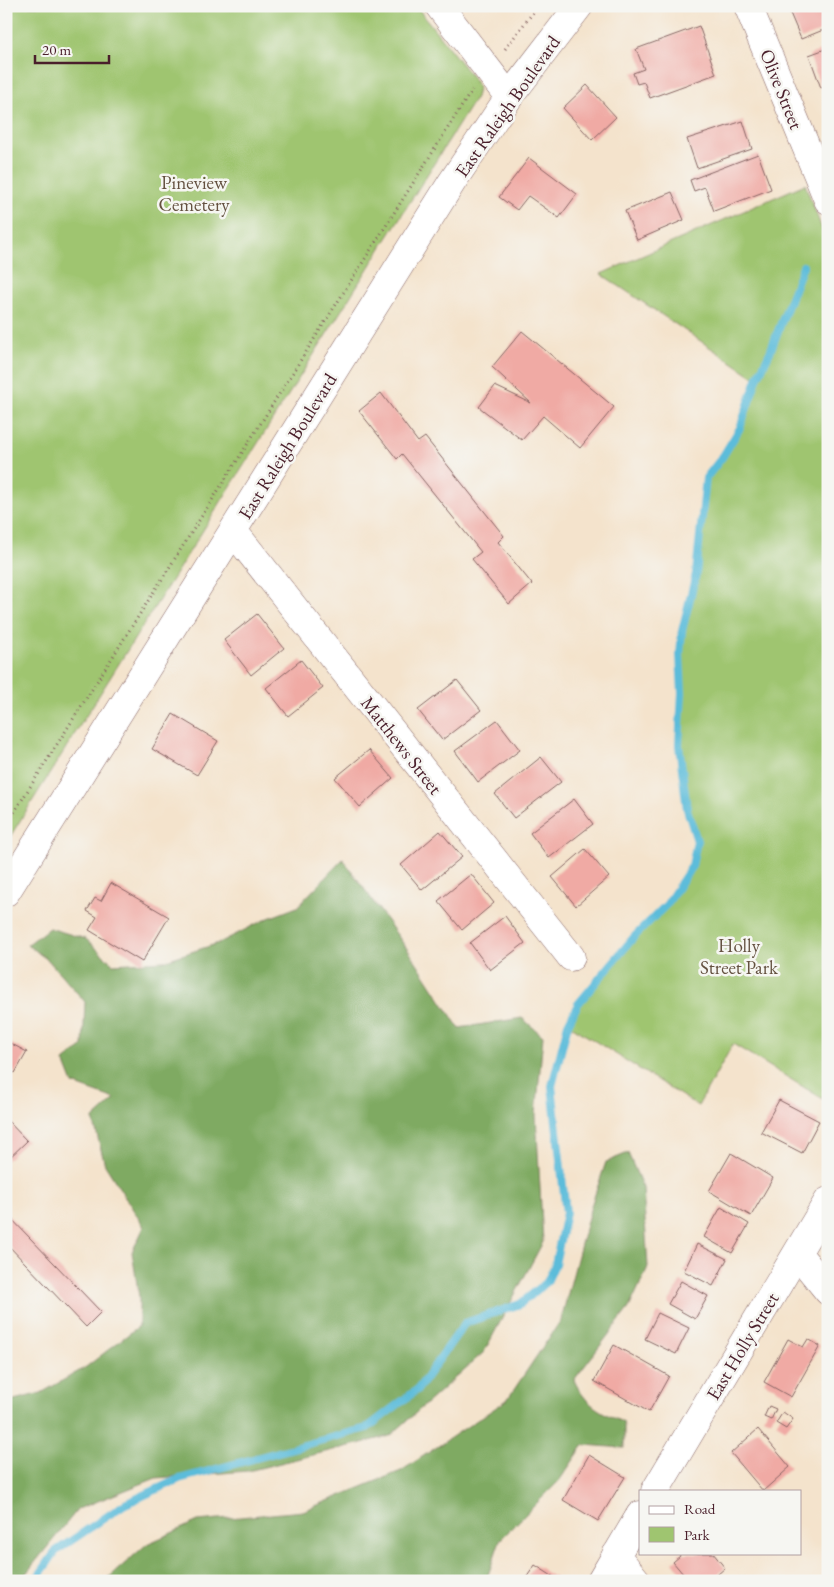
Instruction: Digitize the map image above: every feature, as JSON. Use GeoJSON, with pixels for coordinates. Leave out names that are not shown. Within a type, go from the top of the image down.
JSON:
{"type":"FeatureCollection","features":[{"type":"Feature","properties":{"kind":"street"},"geometry":{"type":"LineString","coordinates":[[439,6],[510,97]]}},
{"type":"Feature","properties":{"kind":"street","name":"East Raleigh Boulevard"},"geometry":{"type":"LineString","coordinates":[[8,886],[234,532],[265,478],[420,233],[510,97],[579,6]]}},
{"type":"Feature","properties":{"kind":"street","name":"Olive Street"},"geometry":{"type":"LineString","coordinates":[[748,6],[828,200]]}},
{"type":"Feature","properties":{"kind":"street","name":"Matthews Street"},"geometry":{"type":"LineString","coordinates":[[234,532],[571,957]]}},
{"type":"Feature","properties":{"kind":"street","name":"East Holly Street"},"geometry":{"type":"LineString","coordinates":[[656,1490],[828,1201]]}},
{"type":"Feature","properties":{"kind":"street"},"geometry":{"type":"LineString","coordinates":[[798,1254],[828,1291]]}},
{"type":"Feature","properties":{"kind":"street"},"geometry":{"type":"LineString","coordinates":[[600,1581],[639,1518]]}},
{"type":"Feature","properties":{"kind":"street"},"geometry":{"type":"LineString","coordinates":[[616,1555],[637,1581]]}},
{"type":"Feature","properties":{"kind":"path"},"geometry":{"type":"LineString","coordinates":[[504,50],[538,6]]}},
{"type":"Feature","properties":{"kind":"path"},"geometry":{"type":"LineString","coordinates":[[6,825],[472,90]]}},
{"type":"Feature","properties":{"kind":"green space","name":"Pineview Cemetery"},"geometry":{"type":"Polygon","coordinates":[[[6,6],[416,6],[475,81],[478,89],[476,97],[6,843],[6,6]]]}},
{"type":"Feature","properties":{"kind":"green space","name":"Holly Street Park"},"geometry":{"type":"Polygon","coordinates":[[[805,184],[828,245],[828,1102],[733,1044],[698,1106],[568,1024],[578,1004],[634,937],[667,904],[692,866],[697,841],[687,809],[679,745],[682,693],[680,654],[682,632],[696,574],[706,478],[723,456],[740,428],[757,379],[601,274],[805,184]]]}},
{"type":"Feature","properties":{"kind":"green space"},"geometry":{"type":"Polygon","coordinates":[[[343,859],[415,960],[459,1028],[522,1018],[543,1036],[536,1115],[543,1242],[484,1352],[390,1436],[248,1471],[156,1478],[78,1509],[20,1581],[6,1581],[6,1402],[41,1393],[86,1367],[139,1326],[139,1297],[132,1252],[144,1227],[105,1165],[93,1119],[115,1099],[73,1084],[64,1061],[83,1046],[85,1002],[48,960],[27,945],[49,928],[86,939],[113,964],[163,961],[219,943],[266,919],[297,907],[343,859]]]}},
{"type":"Feature","properties":{"kind":"green space"},"geometry":{"type":"Polygon","coordinates":[[[628,1153],[643,1188],[648,1267],[629,1308],[574,1380],[594,1407],[624,1423],[624,1448],[584,1445],[559,1481],[500,1540],[486,1581],[105,1581],[147,1544],[198,1521],[303,1511],[401,1471],[507,1400],[561,1320],[591,1206],[606,1162],[628,1153]]]}},
{"type":"Feature","properties":{"kind":"building"},"geometry":{"type":"Polygon","coordinates":[[[787,6],[828,6],[828,28],[801,39],[787,6]]]}},
{"type":"Feature","properties":{"kind":"building"},"geometry":{"type":"Polygon","coordinates":[[[699,26],[716,74],[650,98],[644,82],[637,84],[633,73],[644,69],[636,49],[699,26]]]}},
{"type":"Feature","properties":{"kind":"building"},"geometry":{"type":"Polygon","coordinates":[[[828,48],[828,85],[821,88],[809,55],[828,48]]]}},
{"type":"Feature","properties":{"kind":"building"},"geometry":{"type":"Polygon","coordinates":[[[587,85],[616,117],[592,140],[563,108],[587,85]]]}},
{"type":"Feature","properties":{"kind":"building"},"geometry":{"type":"Polygon","coordinates":[[[743,121],[752,149],[697,168],[687,139],[743,121]]]}},
{"type":"Feature","properties":{"kind":"building"},"geometry":{"type":"Polygon","coordinates":[[[758,154],[771,189],[714,211],[705,187],[694,191],[690,180],[758,154]]]}},
{"type":"Feature","properties":{"kind":"building"},"geometry":{"type":"Polygon","coordinates":[[[529,158],[577,194],[559,218],[528,196],[517,210],[499,197],[529,158]]]}},
{"type":"Feature","properties":{"kind":"building"},"geometry":{"type":"Polygon","coordinates":[[[672,192],[684,220],[637,240],[625,211],[672,192]]]}},
{"type":"Feature","properties":{"kind":"building"},"geometry":{"type":"Polygon","coordinates":[[[522,331],[614,407],[580,448],[543,416],[522,440],[479,407],[495,386],[531,403],[492,367],[522,331]]]}},
{"type":"Feature","properties":{"kind":"building"},"geometry":{"type":"Polygon","coordinates":[[[381,393],[418,442],[425,437],[504,536],[498,542],[532,584],[509,604],[472,559],[481,552],[402,454],[397,459],[359,411],[381,393]]]}},
{"type":"Feature","properties":{"kind":"building"},"geometry":{"type":"Polygon","coordinates":[[[257,614],[284,648],[251,675],[224,640],[257,614]]]}},
{"type":"Feature","properties":{"kind":"building"},"geometry":{"type":"Polygon","coordinates":[[[301,660],[323,688],[288,716],[266,688],[301,660]]]}},
{"type":"Feature","properties":{"kind":"building"},"geometry":{"type":"Polygon","coordinates":[[[457,680],[481,710],[442,740],[418,710],[457,680]]]}},
{"type":"Feature","properties":{"kind":"building"},"geometry":{"type":"Polygon","coordinates":[[[173,714],[218,741],[197,775],[152,749],[173,714]]]}},
{"type":"Feature","properties":{"kind":"building"},"geometry":{"type":"Polygon","coordinates":[[[497,720],[520,750],[478,782],[455,751],[497,720]]]}},
{"type":"Feature","properties":{"kind":"building"},"geometry":{"type":"Polygon","coordinates":[[[369,750],[393,778],[360,807],[335,778],[369,750]]]}},
{"type":"Feature","properties":{"kind":"building"},"geometry":{"type":"Polygon","coordinates":[[[541,757],[561,782],[514,818],[495,794],[541,757]]]}},
{"type":"Feature","properties":{"kind":"building"},"geometry":{"type":"Polygon","coordinates":[[[574,799],[593,824],[549,858],[530,833],[574,799]]]}},
{"type":"Feature","properties":{"kind":"building"},"geometry":{"type":"Polygon","coordinates":[[[440,831],[462,857],[422,890],[401,865],[440,831]]]}},
{"type":"Feature","properties":{"kind":"building"},"geometry":{"type":"Polygon","coordinates":[[[585,849],[609,877],[576,906],[552,877],[585,849]]]}},
{"type":"Feature","properties":{"kind":"building"},"geometry":{"type":"Polygon","coordinates":[[[471,874],[494,903],[462,930],[438,901],[471,874]]]}},
{"type":"Feature","properties":{"kind":"building"},"geometry":{"type":"Polygon","coordinates":[[[111,883],[169,917],[142,962],[89,930],[97,917],[87,911],[95,898],[101,901],[111,883]]]}},
{"type":"Feature","properties":{"kind":"building"},"geometry":{"type":"Polygon","coordinates":[[[505,916],[525,943],[490,970],[470,943],[505,916]]]}},
{"type":"Feature","properties":{"kind":"building"},"geometry":{"type":"Polygon","coordinates":[[[6,1041],[27,1052],[15,1073],[6,1068],[6,1041]]]}},
{"type":"Feature","properties":{"kind":"building"},"geometry":{"type":"Polygon","coordinates":[[[779,1100],[819,1121],[802,1153],[761,1132],[779,1100]]]}},
{"type":"Feature","properties":{"kind":"building"},"geometry":{"type":"Polygon","coordinates":[[[6,1119],[27,1141],[6,1161],[6,1119]]]}},
{"type":"Feature","properties":{"kind":"building"},"geometry":{"type":"Polygon","coordinates":[[[731,1153],[773,1178],[751,1216],[709,1191],[731,1153]]]}},
{"type":"Feature","properties":{"kind":"building"},"geometry":{"type":"Polygon","coordinates":[[[721,1207],[749,1224],[732,1253],[704,1237],[721,1207]]]}},
{"type":"Feature","properties":{"kind":"building"},"geometry":{"type":"Polygon","coordinates":[[[6,1213],[101,1312],[86,1327],[6,1243],[6,1213]]]}},
{"type":"Feature","properties":{"kind":"building"},"geometry":{"type":"Polygon","coordinates":[[[697,1244],[727,1259],[713,1286],[684,1271],[697,1244]]]}},
{"type":"Feature","properties":{"kind":"building"},"geometry":{"type":"Polygon","coordinates":[[[681,1281],[708,1296],[695,1319],[668,1304],[681,1281]]]}},
{"type":"Feature","properties":{"kind":"building"},"geometry":{"type":"Polygon","coordinates":[[[658,1313],[689,1328],[676,1354],[645,1339],[658,1313]]]}},
{"type":"Feature","properties":{"kind":"building"},"geometry":{"type":"Polygon","coordinates":[[[788,1339],[803,1347],[808,1339],[820,1346],[791,1397],[764,1382],[788,1339]]]}},
{"type":"Feature","properties":{"kind":"building"},"geometry":{"type":"Polygon","coordinates":[[[614,1345],[669,1376],[649,1412],[594,1381],[614,1345]]]}},
{"type":"Feature","properties":{"kind":"building"},"geometry":{"type":"Polygon","coordinates":[[[769,1406],[776,1409],[771,1420],[764,1417],[769,1406]]]}},
{"type":"Feature","properties":{"kind":"building"},"geometry":{"type":"Polygon","coordinates":[[[783,1412],[793,1419],[786,1429],[776,1423],[783,1412]]]}},
{"type":"Feature","properties":{"kind":"building"},"geometry":{"type":"Polygon","coordinates":[[[758,1429],[790,1467],[762,1490],[731,1453],[758,1429]]]}},
{"type":"Feature","properties":{"kind":"building"},"geometry":{"type":"Polygon","coordinates":[[[589,1455],[625,1477],[598,1521],[563,1500],[589,1455]]]}},
{"type":"Feature","properties":{"kind":"building"},"geometry":{"type":"Polygon","coordinates":[[[679,1554],[714,1554],[725,1568],[710,1581],[689,1581],[673,1562],[680,1556],[679,1554]]]}},
{"type":"Feature","properties":{"kind":"building"},"geometry":{"type":"Polygon","coordinates":[[[535,1565],[560,1581],[524,1581],[535,1565]]]}},
{"type":"Feature","properties":{"kind":"waterway"},"geometry":{"type":"LineString","coordinates":[[35,1581],[56,1551],[125,1504],[179,1479],[367,1428],[418,1389],[465,1323],[520,1304],[547,1282],[555,1264],[566,1213],[552,1086],[568,1024],[578,1004],[634,937],[667,904],[692,866],[697,841],[687,809],[679,745],[682,693],[680,654],[682,631],[696,574],[706,478],[723,456],[740,428],[757,379],[770,352],[803,266]]}}]}
